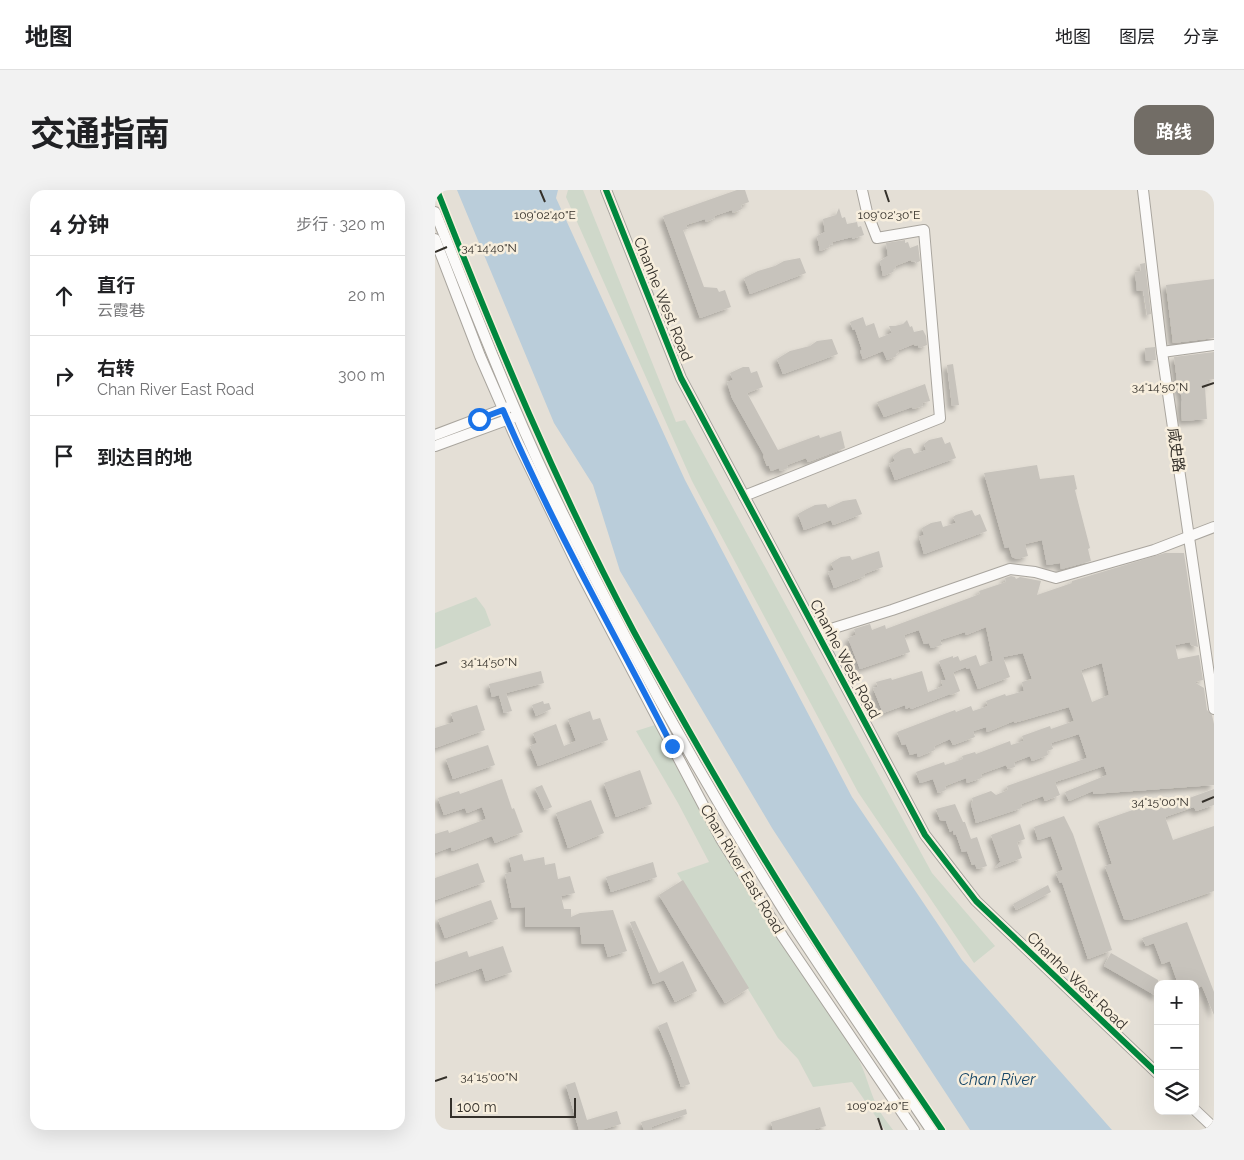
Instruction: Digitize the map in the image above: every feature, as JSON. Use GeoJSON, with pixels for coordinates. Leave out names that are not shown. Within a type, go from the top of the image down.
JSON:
{"type":"FeatureCollection","features":[{"type":"Feature","properties":{"kind":"street","name":"Chanhe West Road"},"geometry":{"type":"LineString","coordinates":[[605,190],[681,378],[925,835],[976,901],[1154,1070]]}},
{"type":"Feature","properties":{"kind":"street"},"geometry":{"type":"LineString","coordinates":[[744,496],[940,418],[924,230],[877,238],[867,212],[862,190]]}},
{"type":"Feature","properties":{"kind":"street","name":"咸史路"},"geometry":{"type":"LineString","coordinates":[[1143,190],[1163,352],[1214,709]]}},
{"type":"Feature","properties":{"kind":"street","name":"Chan River East Road"},"geometry":{"type":"LineString","coordinates":[[435,212],[510,413],[582,575],[721,839],[783,937],[913,1130]]}},
{"type":"Feature","properties":{"kind":"street","name":"Chan River East Road"},"geometry":{"type":"LineString","coordinates":[[435,238],[480,356],[653,690],[798,932],[931,1130]]}},
{"type":"Feature","properties":{"kind":"street"},"geometry":{"type":"LineString","coordinates":[[1163,352],[1214,345]]}},
{"type":"Feature","properties":{"kind":"street"},"geometry":{"type":"LineString","coordinates":[[435,435],[510,413]]}},
{"type":"Feature","properties":{"kind":"street"},"geometry":{"type":"LineString","coordinates":[[435,446],[510,413]]}},
{"type":"Feature","properties":{"kind":"street"},"geometry":{"type":"LineString","coordinates":[[818,633],[1011,569],[1035,572],[1056,578],[1154,550],[1214,527]]}},
{"type":"Feature","properties":{"kind":"street"},"geometry":{"type":"LineString","coordinates":[[1199,1114],[1214,1128]]}},
{"type":"Feature","properties":{"kind":"green space"},"geometry":{"type":"Polygon","coordinates":[[[568,190],[583,190],[676,422],[685,420],[932,873],[995,946],[974,963],[858,792],[692,481],[566,197],[568,190]]]}},
{"type":"Feature","properties":{"kind":"green space"},"geometry":{"type":"Polygon","coordinates":[[[476,597],[485,609],[491,625],[435,649],[435,613],[476,597]]]}},
{"type":"Feature","properties":{"kind":"green space"},"geometry":{"type":"Polygon","coordinates":[[[655,725],[725,852],[856,1055],[878,1108],[893,1130],[885,1130],[852,1082],[813,1087],[798,1059],[778,1038],[677,873],[709,862],[678,803],[636,731],[655,725]]]}},
{"type":"Feature","properties":{"kind":"water","name":"Chan River"},"geometry":{"type":"Polygon","coordinates":[[[457,190],[558,190],[556,198],[685,480],[852,797],[962,960],[1112,1130],[970,1130],[772,828],[620,571],[593,485],[554,423],[457,190]]]}},
{"type":"Feature","properties":{"kind":"building"},"geometry":{"type":"Polygon","coordinates":[[[737,190],[745,190],[749,202],[741,205],[742,209],[733,213],[732,210],[714,216],[715,218],[706,222],[705,219],[686,225],[688,229],[683,230],[704,287],[717,288],[719,292],[725,290],[731,307],[700,318],[663,216],[737,190]]]}},
{"type":"Feature","properties":{"kind":"building"},"geometry":{"type":"Polygon","coordinates":[[[839,208],[842,218],[845,217],[847,224],[857,222],[858,227],[861,226],[864,235],[832,242],[833,244],[829,245],[830,247],[820,251],[817,236],[825,232],[823,219],[836,215],[839,208]]]}},
{"type":"Feature","properties":{"kind":"building"},"geometry":{"type":"Polygon","coordinates":[[[905,240],[905,243],[908,242],[910,248],[918,245],[920,261],[916,263],[911,260],[895,266],[896,268],[893,272],[883,276],[880,261],[888,256],[886,243],[905,240]]]}},
{"type":"Feature","properties":{"kind":"building"},"geometry":{"type":"Polygon","coordinates":[[[800,258],[806,273],[750,294],[744,278],[784,261],[800,258]]]}},
{"type":"Feature","properties":{"kind":"building"},"geometry":{"type":"Polygon","coordinates":[[[1145,263],[1151,314],[1147,315],[1143,290],[1137,291],[1135,272],[1141,271],[1140,264],[1145,263]]]}},
{"type":"Feature","properties":{"kind":"building"},"geometry":{"type":"Polygon","coordinates":[[[1214,279],[1214,338],[1173,343],[1166,285],[1214,279]]]}},
{"type":"Feature","properties":{"kind":"building"},"geometry":{"type":"Polygon","coordinates":[[[863,317],[866,326],[874,323],[879,338],[892,333],[889,326],[903,324],[907,320],[914,332],[923,330],[927,345],[919,348],[918,345],[915,346],[914,344],[899,350],[896,354],[897,356],[887,360],[883,351],[863,359],[855,329],[853,330],[850,322],[863,317]]]}},
{"type":"Feature","properties":{"kind":"building"},"geometry":{"type":"Polygon","coordinates":[[[832,339],[838,354],[783,374],[777,359],[790,351],[810,346],[817,341],[832,339]]]}},
{"type":"Feature","properties":{"kind":"building"},"geometry":{"type":"Polygon","coordinates":[[[1155,347],[1156,360],[1146,361],[1145,348],[1155,347]]]}},
{"type":"Feature","properties":{"kind":"building"},"geometry":{"type":"Polygon","coordinates":[[[1214,352],[1214,379],[1208,380],[1208,386],[1205,387],[1207,419],[1182,421],[1182,400],[1180,390],[1178,389],[1174,357],[1214,352]]]}},
{"type":"Feature","properties":{"kind":"building"},"geometry":{"type":"Polygon","coordinates":[[[953,364],[959,405],[952,406],[947,365],[953,364]]]}},
{"type":"Feature","properties":{"kind":"building"},"geometry":{"type":"Polygon","coordinates":[[[743,367],[749,367],[751,373],[757,371],[763,387],[747,393],[778,450],[819,435],[820,438],[841,431],[845,448],[808,462],[806,458],[787,465],[788,468],[780,471],[779,468],[771,471],[732,398],[727,382],[733,380],[730,373],[743,367]]]}},
{"type":"Feature","properties":{"kind":"building"},"geometry":{"type":"Polygon","coordinates":[[[925,384],[930,401],[922,403],[923,406],[913,409],[912,407],[884,417],[877,402],[925,384]]]}},
{"type":"Feature","properties":{"kind":"building"},"geometry":{"type":"Polygon","coordinates":[[[942,437],[945,444],[950,442],[956,458],[895,480],[889,464],[895,461],[893,456],[895,454],[908,448],[911,448],[914,454],[926,450],[924,444],[929,440],[942,437]]]}},
{"type":"Feature","properties":{"kind":"building"},"geometry":{"type":"Polygon","coordinates":[[[1037,465],[1040,479],[1074,475],[1077,489],[1075,490],[1090,548],[1088,549],[1091,561],[1061,569],[1060,563],[1047,565],[1042,540],[1025,544],[1028,556],[1017,559],[1012,557],[1009,547],[1005,548],[984,473],[1037,465]]]}},
{"type":"Feature","properties":{"kind":"building"},"geometry":{"type":"Polygon","coordinates":[[[856,499],[862,514],[833,525],[831,520],[804,530],[798,514],[815,505],[826,504],[828,508],[843,501],[856,499]]]}},
{"type":"Feature","properties":{"kind":"building"},"geometry":{"type":"Polygon","coordinates":[[[972,510],[975,516],[980,514],[987,531],[924,554],[919,537],[924,535],[922,528],[931,523],[941,521],[943,527],[956,523],[953,517],[972,510]]]}},
{"type":"Feature","properties":{"kind":"building"},"geometry":{"type":"Polygon","coordinates":[[[879,551],[883,567],[834,588],[828,572],[834,570],[831,563],[841,557],[850,556],[852,560],[879,551]]]}},
{"type":"Feature","properties":{"kind":"building"},"geometry":{"type":"Polygon","coordinates":[[[1165,553],[1184,553],[1198,647],[1191,645],[1190,642],[1175,645],[1178,659],[1199,655],[1203,680],[1194,682],[1204,688],[1207,710],[1212,715],[1214,724],[1214,785],[1093,794],[1093,791],[1069,801],[1065,792],[1107,775],[1104,766],[1055,782],[1060,795],[1045,801],[1043,796],[1021,804],[1022,808],[976,823],[971,804],[972,798],[991,791],[996,795],[1008,790],[1007,786],[1087,758],[1079,734],[1051,743],[1053,749],[1047,751],[1048,755],[1032,761],[1030,756],[1014,762],[1015,767],[1008,769],[1006,765],[981,774],[982,778],[967,783],[966,778],[945,786],[946,790],[938,793],[933,779],[920,783],[916,772],[944,762],[945,765],[963,759],[962,756],[975,752],[976,754],[1010,741],[1011,745],[1024,741],[1022,736],[1050,726],[1051,729],[1074,721],[1069,707],[1014,723],[1014,721],[987,732],[986,727],[973,731],[975,737],[953,745],[950,739],[934,746],[935,750],[918,757],[917,753],[910,755],[906,744],[902,745],[897,732],[955,710],[956,712],[971,706],[973,711],[988,706],[986,701],[1005,694],[1006,696],[1024,691],[1022,682],[1032,679],[1023,653],[1003,657],[1010,677],[978,689],[970,668],[966,669],[966,667],[953,672],[960,691],[911,709],[910,707],[906,709],[905,705],[883,713],[873,688],[878,687],[876,682],[891,678],[892,680],[922,671],[928,692],[943,686],[941,681],[946,680],[939,661],[958,656],[960,661],[976,655],[980,666],[993,661],[986,627],[966,635],[965,632],[940,640],[942,645],[931,648],[929,643],[924,644],[919,630],[904,635],[910,652],[860,669],[848,638],[856,635],[854,629],[870,624],[872,630],[885,625],[886,629],[980,594],[979,591],[1006,582],[1005,578],[1011,576],[1016,579],[1020,577],[1041,581],[1037,595],[1072,583],[1072,581],[1165,553]],[[1102,663],[1081,670],[1092,702],[1109,695],[1102,663]]]}},
{"type":"Feature","properties":{"kind":"building"},"geometry":{"type":"Polygon","coordinates":[[[541,671],[544,683],[506,693],[512,711],[504,713],[499,695],[492,697],[489,684],[541,671]]]}},
{"type":"Feature","properties":{"kind":"building"},"geometry":{"type":"Polygon","coordinates":[[[543,701],[544,704],[549,703],[551,709],[536,716],[532,705],[543,701]]]}},
{"type":"Feature","properties":{"kind":"building"},"geometry":{"type":"Polygon","coordinates":[[[477,705],[485,730],[435,748],[435,728],[454,722],[451,713],[477,705]]]}},
{"type":"Feature","properties":{"kind":"building"},"geometry":{"type":"Polygon","coordinates":[[[590,711],[593,720],[600,718],[608,740],[538,766],[530,746],[537,743],[533,733],[556,724],[564,746],[576,741],[568,719],[590,711]]]}},
{"type":"Feature","properties":{"kind":"building"},"geometry":{"type":"Polygon","coordinates":[[[488,745],[495,765],[453,779],[446,759],[488,745]]]}},
{"type":"Feature","properties":{"kind":"building"},"geometry":{"type":"Polygon","coordinates":[[[640,770],[652,804],[616,817],[604,783],[640,770]]]}},
{"type":"Feature","properties":{"kind":"building"},"geometry":{"type":"Polygon","coordinates":[[[502,779],[512,809],[514,808],[523,832],[495,843],[492,836],[452,851],[451,847],[435,853],[435,834],[448,830],[449,833],[486,819],[482,807],[467,813],[465,808],[444,815],[438,798],[459,791],[460,794],[502,779]]]}},
{"type":"Feature","properties":{"kind":"building"},"geometry":{"type":"Polygon","coordinates":[[[542,785],[552,807],[545,810],[535,788],[542,785]]]}},
{"type":"Feature","properties":{"kind":"building"},"geometry":{"type":"Polygon","coordinates":[[[1214,789],[1214,805],[1196,811],[1194,807],[1165,817],[1173,840],[1214,826],[1214,891],[1130,920],[1124,919],[1105,866],[1112,864],[1098,822],[1159,801],[1162,808],[1214,789]]]}},
{"type":"Feature","properties":{"kind":"building"},"geometry":{"type":"Polygon","coordinates":[[[591,800],[604,833],[568,848],[556,813],[591,800]]]}},
{"type":"Feature","properties":{"kind":"building"},"geometry":{"type":"Polygon","coordinates":[[[955,804],[963,822],[965,822],[971,839],[977,837],[987,866],[977,869],[975,864],[972,865],[967,851],[962,852],[956,834],[954,835],[953,830],[950,832],[946,821],[940,820],[936,809],[955,804]]]}},
{"type":"Feature","properties":{"kind":"building"},"geometry":{"type":"Polygon","coordinates":[[[1064,816],[1073,834],[1112,950],[1088,959],[1062,882],[1060,883],[1056,873],[1063,870],[1051,836],[1038,840],[1034,827],[1064,816]]]}},
{"type":"Feature","properties":{"kind":"building"},"geometry":{"type":"Polygon","coordinates":[[[1020,824],[1025,839],[1017,842],[1022,858],[995,868],[1002,860],[1000,861],[991,835],[1020,824]]]}},
{"type":"Feature","properties":{"kind":"building"},"geometry":{"type":"Polygon","coordinates":[[[522,854],[524,861],[544,857],[545,865],[555,863],[558,879],[570,876],[575,893],[561,896],[564,909],[571,909],[571,917],[580,913],[613,910],[627,951],[608,957],[604,944],[582,944],[580,927],[525,927],[525,907],[512,908],[505,874],[512,872],[509,858],[522,854]]]}},
{"type":"Feature","properties":{"kind":"building"},"geometry":{"type":"Polygon","coordinates":[[[653,862],[657,877],[611,892],[606,877],[653,862]]]}},
{"type":"Feature","properties":{"kind":"building"},"geometry":{"type":"Polygon","coordinates":[[[478,863],[485,882],[435,900],[435,878],[478,863]]]}},
{"type":"Feature","properties":{"kind":"building"},"geometry":{"type":"Polygon","coordinates":[[[683,880],[749,988],[725,1003],[659,895],[683,880]]]}},
{"type":"Feature","properties":{"kind":"building"},"geometry":{"type":"Polygon","coordinates":[[[1048,885],[1051,892],[1016,910],[1013,904],[1048,885]]]}},
{"type":"Feature","properties":{"kind":"building"},"geometry":{"type":"Polygon","coordinates":[[[491,900],[498,919],[445,938],[438,919],[491,900]]]}},
{"type":"Feature","properties":{"kind":"building"},"geometry":{"type":"Polygon","coordinates":[[[635,921],[659,973],[683,961],[697,991],[675,1002],[664,980],[653,984],[630,922],[635,921]]]}},
{"type":"Feature","properties":{"kind":"building"},"geometry":{"type":"Polygon","coordinates":[[[1187,922],[1214,992],[1214,1015],[1202,986],[1199,987],[1199,980],[1177,980],[1170,961],[1162,964],[1154,943],[1146,946],[1142,938],[1187,922]]]}},
{"type":"Feature","properties":{"kind":"building"},"geometry":{"type":"Polygon","coordinates":[[[503,946],[512,972],[486,981],[482,968],[435,984],[435,962],[467,951],[469,957],[503,946]]]}},
{"type":"Feature","properties":{"kind":"building"},"geometry":{"type":"Polygon","coordinates":[[[1111,953],[1158,980],[1154,980],[1154,995],[1104,966],[1111,953]]]}},
{"type":"Feature","properties":{"kind":"building"},"geometry":{"type":"Polygon","coordinates":[[[667,1022],[690,1084],[681,1087],[658,1026],[667,1022]]]}},
{"type":"Feature","properties":{"kind":"building"},"geometry":{"type":"Polygon","coordinates":[[[575,1082],[587,1120],[617,1111],[621,1124],[601,1130],[579,1130],[566,1085],[575,1082]]]}},
{"type":"Feature","properties":{"kind":"building"},"geometry":{"type":"Polygon","coordinates":[[[820,1107],[826,1126],[812,1130],[773,1130],[771,1122],[820,1107]]]}},
{"type":"Feature","properties":{"kind":"building"},"geometry":{"type":"Polygon","coordinates":[[[686,1109],[687,1114],[651,1127],[652,1130],[644,1130],[641,1122],[686,1109]]]}},
{"type":"Feature","properties":{"kind":"cycle path"},"geometry":{"type":"LineString","coordinates":[[437,190],[529,414],[579,524],[634,632],[703,755],[775,877],[839,978],[942,1130]]}},
{"type":"Feature","properties":{"kind":"cycle path"},"geometry":{"type":"LineString","coordinates":[[606,190],[681,378],[925,835],[976,901],[1154,1070]]}},
{"type":"Feature","properties":{"kind":"route"},"geometry":{"type":"LineString","coordinates":[[479,419],[503,410],[582,575],[672,746]]}}]}
